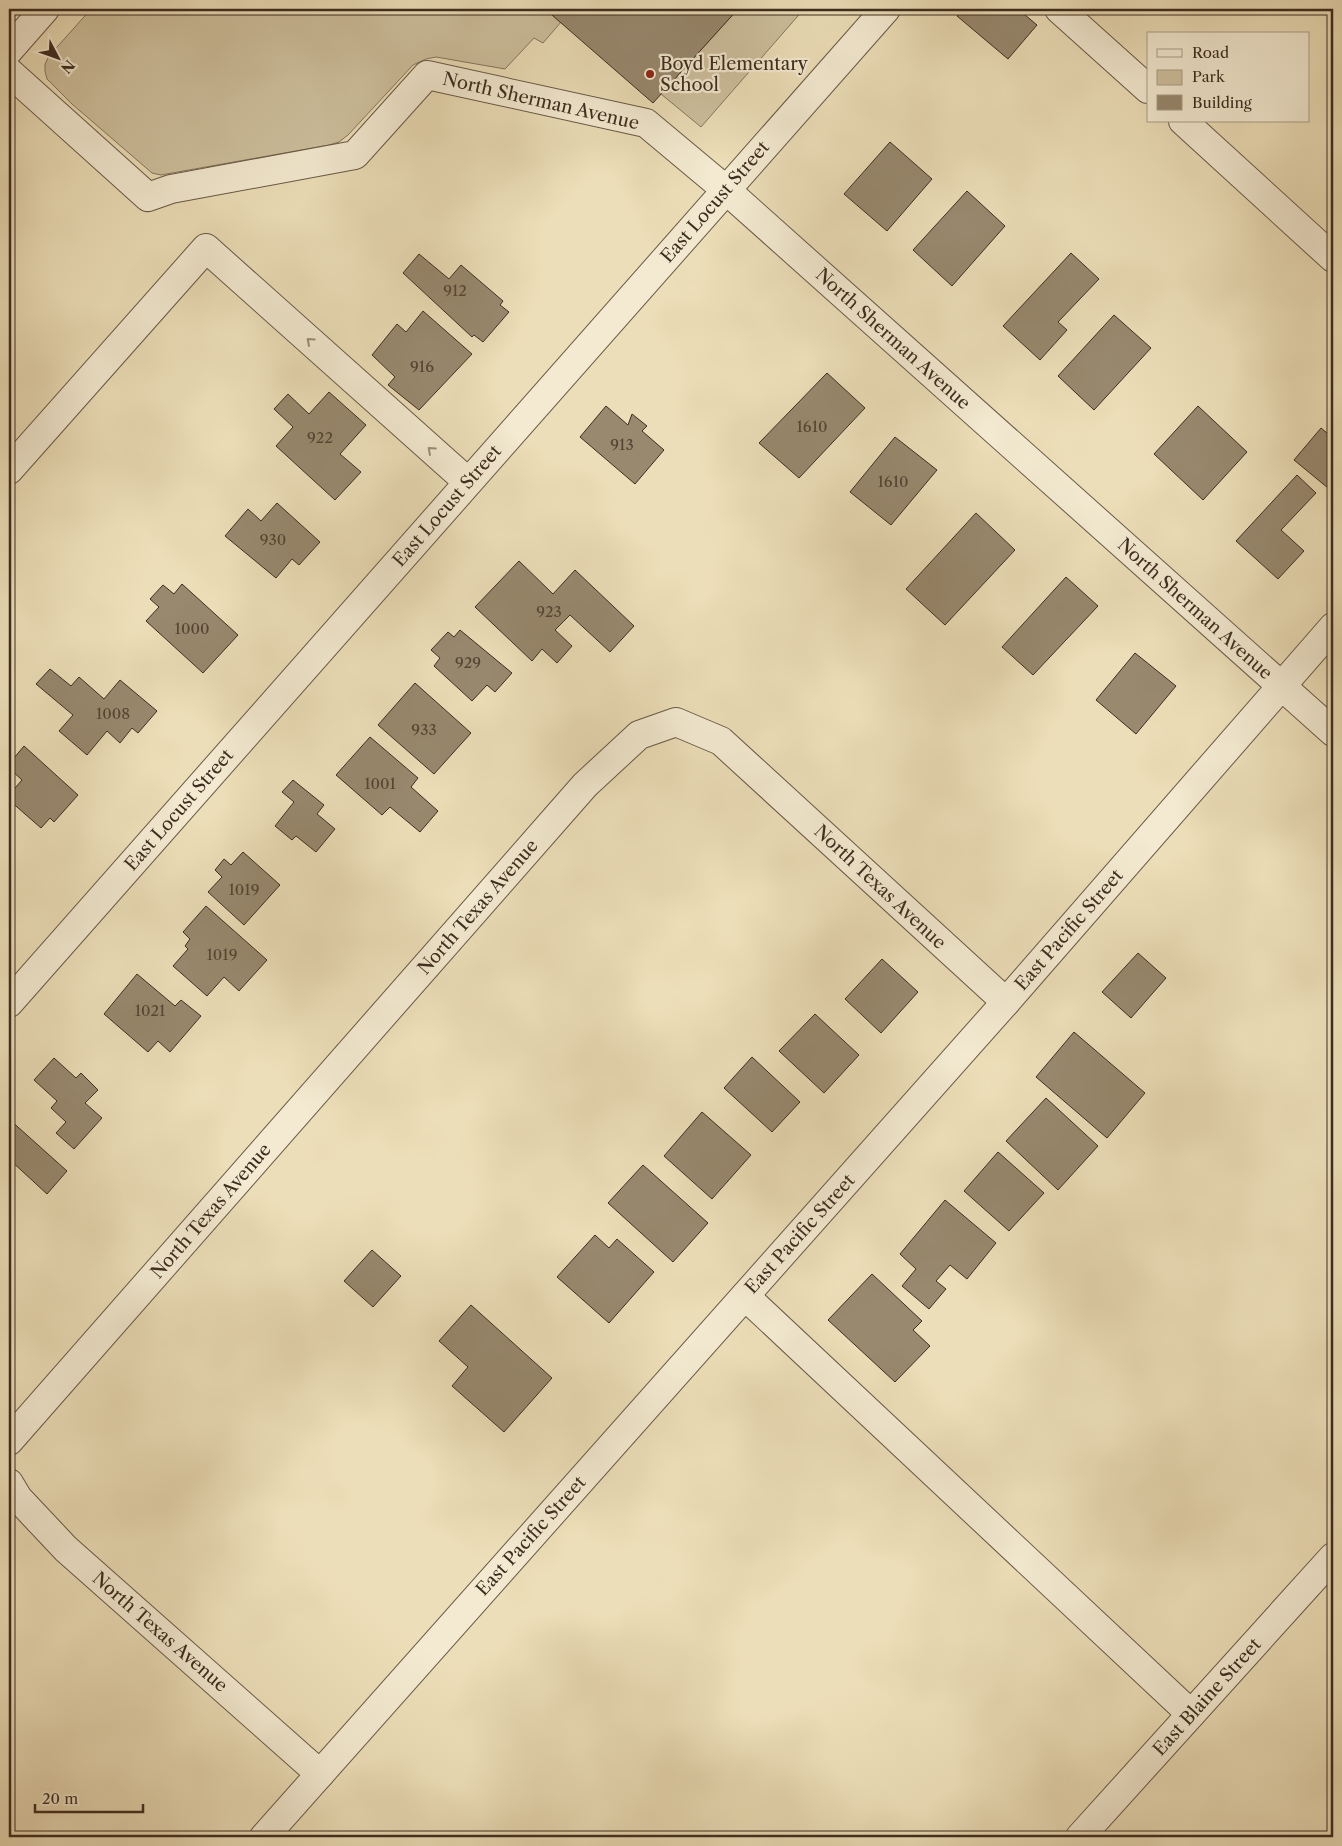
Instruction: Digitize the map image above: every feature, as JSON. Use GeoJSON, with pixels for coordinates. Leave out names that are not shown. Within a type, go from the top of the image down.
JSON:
{"type":"FeatureCollection","features":[{"type":"Feature","properties":{"kind":"street"},"geometry":{"type":"LineString","coordinates":[[9,50],[44,9]]}},
{"type":"Feature","properties":{"kind":"street","name":"East Locust Street"},"geometry":{"type":"LineString","coordinates":[[9,1003],[725,189],[886,9]]}},
{"type":"Feature","properties":{"kind":"street"},"geometry":{"type":"LineString","coordinates":[[1059,9],[1147,88]]}},
{"type":"Feature","properties":{"kind":"street","name":"North Sherman Avenue"},"geometry":{"type":"LineString","coordinates":[[9,72],[148,197],[171,189],[355,155],[428,75],[646,123],[725,189],[1333,732]]}},
{"type":"Feature","properties":{"kind":"street"},"geometry":{"type":"LineString","coordinates":[[1184,122],[1333,258]]}},
{"type":"Feature","properties":{"kind":"street"},"geometry":{"type":"LineString","coordinates":[[9,470],[206,248],[468,482]]}},
{"type":"Feature","properties":{"kind":"street","name":"East Pacific Street"},"geometry":{"type":"LineString","coordinates":[[264,1837],[1006,1002],[1333,627]]}},
{"type":"Feature","properties":{"kind":"street","name":"North Texas Avenue"},"geometry":{"type":"LineString","coordinates":[[9,1441],[585,785],[639,735],[676,722],[722,741],[1006,1002]]}},
{"type":"Feature","properties":{"kind":"street"},"geometry":{"type":"LineString","coordinates":[[745,1296],[1191,1714]]}},
{"type":"Feature","properties":{"kind":"street","name":"North Texas Avenue"},"geometry":{"type":"LineString","coordinates":[[9,1483],[18,1498],[66,1549],[320,1774]]}},
{"type":"Feature","properties":{"kind":"street","name":"East Blaine Street"},"geometry":{"type":"LineString","coordinates":[[1080,1837],[1333,1556]]}},
{"type":"Feature","properties":{"kind":"green space"},"geometry":{"type":"Polygon","coordinates":[[[91,9],[545,9],[561,22],[543,43],[534,38],[505,69],[436,57],[413,65],[348,135],[339,142],[161,175],[152,173],[72,104],[47,79],[45,64],[49,56],[91,9]]]}},
{"type":"Feature","properties":{"kind":"green space"},"geometry":{"type":"Polygon","coordinates":[[[738,9],[804,9],[701,127],[661,94],[738,9]]]}},
{"type":"Feature","properties":{"kind":"building","name":"Boyd Elementary School"},"geometry":{"type":"Polygon","coordinates":[[[545,9],[738,9],[653,103],[545,9]]]}},
{"type":"Feature","properties":{"kind":"building"},"geometry":{"type":"Polygon","coordinates":[[[963,9],[1018,9],[1037,25],[1008,59],[957,16],[963,9]]]}},
{"type":"Feature","properties":{"kind":"building"},"geometry":{"type":"Polygon","coordinates":[[[890,142],[932,179],[887,231],[844,194],[890,142]]]}},
{"type":"Feature","properties":{"kind":"building"},"geometry":{"type":"Polygon","coordinates":[[[967,191],[1005,226],[952,286],[913,250],[967,191]]]}},
{"type":"Feature","properties":{"kind":"building"},"geometry":{"type":"Polygon","coordinates":[[[1071,253],[1099,279],[1058,322],[1067,330],[1040,360],[1003,326],[1071,253]]]}},
{"type":"Feature","properties":{"kind":"building"},"geometry":{"type":"Polygon","coordinates":[[[419,254],[449,279],[461,265],[503,301],[500,305],[509,312],[483,342],[474,335],[472,337],[403,273],[419,254]]]}},
{"type":"Feature","properties":{"kind":"building"},"geometry":{"type":"Polygon","coordinates":[[[423,311],[472,354],[419,410],[388,385],[395,377],[372,355],[397,324],[406,332],[423,311]]]}},
{"type":"Feature","properties":{"kind":"building"},"geometry":{"type":"Polygon","coordinates":[[[1114,315],[1151,348],[1094,410],[1058,376],[1114,315]]]}},
{"type":"Feature","properties":{"kind":"building"},"geometry":{"type":"Polygon","coordinates":[[[827,373],[865,408],[799,478],[759,443],[827,373]]]}},
{"type":"Feature","properties":{"kind":"building"},"geometry":{"type":"Polygon","coordinates":[[[329,392],[366,425],[340,454],[361,472],[335,500],[276,446],[293,427],[274,409],[288,394],[309,414],[329,392]]]}},
{"type":"Feature","properties":{"kind":"building"},"geometry":{"type":"Polygon","coordinates":[[[606,406],[628,425],[632,414],[647,426],[642,431],[664,450],[635,484],[580,437],[606,406]]]}},
{"type":"Feature","properties":{"kind":"building"},"geometry":{"type":"Polygon","coordinates":[[[1198,406],[1247,452],[1203,500],[1154,454],[1198,406]]]}},
{"type":"Feature","properties":{"kind":"building"},"geometry":{"type":"Polygon","coordinates":[[[1321,428],[1333,438],[1333,481],[1328,488],[1294,460],[1321,428]]]}},
{"type":"Feature","properties":{"kind":"building"},"geometry":{"type":"Polygon","coordinates":[[[895,437],[937,470],[891,525],[850,492],[895,437]]]}},
{"type":"Feature","properties":{"kind":"building"},"geometry":{"type":"Polygon","coordinates":[[[1297,475],[1316,493],[1281,530],[1304,551],[1278,579],[1236,541],[1297,475]]]}},
{"type":"Feature","properties":{"kind":"building"},"geometry":{"type":"Polygon","coordinates":[[[277,503],[320,542],[299,565],[292,559],[276,578],[225,536],[248,509],[261,521],[277,503]]]}},
{"type":"Feature","properties":{"kind":"building"},"geometry":{"type":"Polygon","coordinates":[[[976,513],[1015,550],[945,625],[906,589],[976,513]]]}},
{"type":"Feature","properties":{"kind":"building"},"geometry":{"type":"Polygon","coordinates":[[[519,561],[553,594],[575,570],[634,626],[610,652],[570,615],[555,630],[572,646],[557,663],[542,649],[532,661],[475,607],[519,561]]]}},
{"type":"Feature","properties":{"kind":"building"},"geometry":{"type":"Polygon","coordinates":[[[1066,577],[1098,606],[1033,675],[1002,647],[1066,577]]]}},
{"type":"Feature","properties":{"kind":"building"},"geometry":{"type":"Polygon","coordinates":[[[182,584],[238,635],[203,673],[146,621],[159,607],[150,599],[163,585],[174,594],[182,584]]]}},
{"type":"Feature","properties":{"kind":"building"},"geometry":{"type":"Polygon","coordinates":[[[460,630],[512,673],[495,692],[487,685],[472,701],[434,666],[440,658],[431,650],[448,632],[454,637],[460,630]]]}},
{"type":"Feature","properties":{"kind":"building"},"geometry":{"type":"Polygon","coordinates":[[[1135,653],[1176,686],[1136,734],[1096,700],[1135,653]]]}},
{"type":"Feature","properties":{"kind":"building"},"geometry":{"type":"Polygon","coordinates":[[[50,669],[71,686],[79,677],[104,699],[120,680],[157,711],[138,733],[132,728],[120,743],[107,731],[87,755],[59,731],[73,715],[36,684],[50,669]]]}},
{"type":"Feature","properties":{"kind":"building"},"geometry":{"type":"Polygon","coordinates":[[[415,683],[471,733],[434,774],[378,725],[415,683]]]}},
{"type":"Feature","properties":{"kind":"building"},"geometry":{"type":"Polygon","coordinates":[[[370,737],[418,778],[411,787],[438,811],[420,832],[390,807],[382,815],[336,775],[370,737]]]}},
{"type":"Feature","properties":{"kind":"building"},"geometry":{"type":"Polygon","coordinates":[[[24,746],[78,795],[54,822],[50,818],[41,828],[9,800],[9,795],[22,780],[9,768],[9,764],[24,746]]]}},
{"type":"Feature","properties":{"kind":"building"},"geometry":{"type":"Polygon","coordinates":[[[293,780],[324,805],[317,814],[335,829],[316,852],[296,836],[292,840],[275,826],[294,802],[282,792],[293,780]]]}},
{"type":"Feature","properties":{"kind":"building"},"geometry":{"type":"Polygon","coordinates":[[[243,852],[280,885],[244,925],[208,892],[222,877],[215,870],[224,859],[231,865],[243,852]]]}},
{"type":"Feature","properties":{"kind":"building"},"geometry":{"type":"Polygon","coordinates":[[[206,906],[267,960],[239,991],[224,977],[207,996],[173,966],[188,949],[185,946],[190,939],[183,932],[206,906]]]}},
{"type":"Feature","properties":{"kind":"building"},"geometry":{"type":"Polygon","coordinates":[[[1138,953],[1166,978],[1131,1018],[1102,992],[1138,953]]]}},
{"type":"Feature","properties":{"kind":"building"},"geometry":{"type":"Polygon","coordinates":[[[882,959],[918,992],[881,1033],[845,999],[882,959]]]}},
{"type":"Feature","properties":{"kind":"building"},"geometry":{"type":"Polygon","coordinates":[[[137,974],[175,1006],[181,1000],[201,1016],[170,1052],[158,1041],[148,1052],[104,1014],[137,974]]]}},
{"type":"Feature","properties":{"kind":"building"},"geometry":{"type":"Polygon","coordinates":[[[815,1014],[859,1055],[824,1093],[779,1051],[815,1014]]]}},
{"type":"Feature","properties":{"kind":"building"},"geometry":{"type":"Polygon","coordinates":[[[1074,1032],[1145,1093],[1107,1138],[1036,1077],[1074,1032]]]}},
{"type":"Feature","properties":{"kind":"building"},"geometry":{"type":"Polygon","coordinates":[[[752,1057],[800,1102],[772,1132],[724,1088],[752,1057]]]}},
{"type":"Feature","properties":{"kind":"building"},"geometry":{"type":"Polygon","coordinates":[[[54,1058],[76,1078],[81,1073],[98,1090],[85,1103],[102,1118],[74,1149],[56,1133],[66,1122],[51,1108],[57,1101],[34,1080],[54,1058]]]}},
{"type":"Feature","properties":{"kind":"building"},"geometry":{"type":"Polygon","coordinates":[[[1046,1098],[1098,1146],[1058,1190],[1006,1141],[1046,1098]]]}},
{"type":"Feature","properties":{"kind":"building"},"geometry":{"type":"Polygon","coordinates":[[[702,1112],[751,1155],[712,1199],[664,1156],[702,1112]]]}},
{"type":"Feature","properties":{"kind":"building"},"geometry":{"type":"Polygon","coordinates":[[[9,1119],[67,1171],[47,1194],[9,1159],[9,1119]]]}},
{"type":"Feature","properties":{"kind":"building"},"geometry":{"type":"Polygon","coordinates":[[[998,1152],[1044,1193],[1009,1231],[964,1191],[998,1152]]]}},
{"type":"Feature","properties":{"kind":"building"},"geometry":{"type":"Polygon","coordinates":[[[643,1165],[708,1223],[673,1262],[608,1203],[643,1165]]]}},
{"type":"Feature","properties":{"kind":"building"},"geometry":{"type":"Polygon","coordinates":[[[9,1176],[15,1181],[9,1189],[9,1176]]]}},
{"type":"Feature","properties":{"kind":"building"},"geometry":{"type":"Polygon","coordinates":[[[945,1200],[996,1243],[967,1279],[950,1265],[936,1281],[946,1289],[929,1309],[902,1286],[916,1269],[900,1254],[945,1200]]]}},
{"type":"Feature","properties":{"kind":"building"},"geometry":{"type":"Polygon","coordinates":[[[595,1235],[609,1248],[617,1239],[654,1272],[609,1323],[557,1277],[595,1235]]]}},
{"type":"Feature","properties":{"kind":"building"},"geometry":{"type":"Polygon","coordinates":[[[372,1250],[401,1276],[373,1307],[344,1281],[372,1250]]]}},
{"type":"Feature","properties":{"kind":"building"},"geometry":{"type":"Polygon","coordinates":[[[872,1274],[922,1321],[913,1330],[930,1346],[895,1382],[828,1320],[872,1274]]]}},
{"type":"Feature","properties":{"kind":"building"},"geometry":{"type":"Polygon","coordinates":[[[471,1305],[552,1378],[504,1432],[452,1386],[468,1367],[439,1341],[471,1305]]]}},
{"type":"Feature","properties":{"kind":"place","name":"Boyd Elementary School"},"geometry":{"type":"Point","coordinates":[650,74]}}]}
